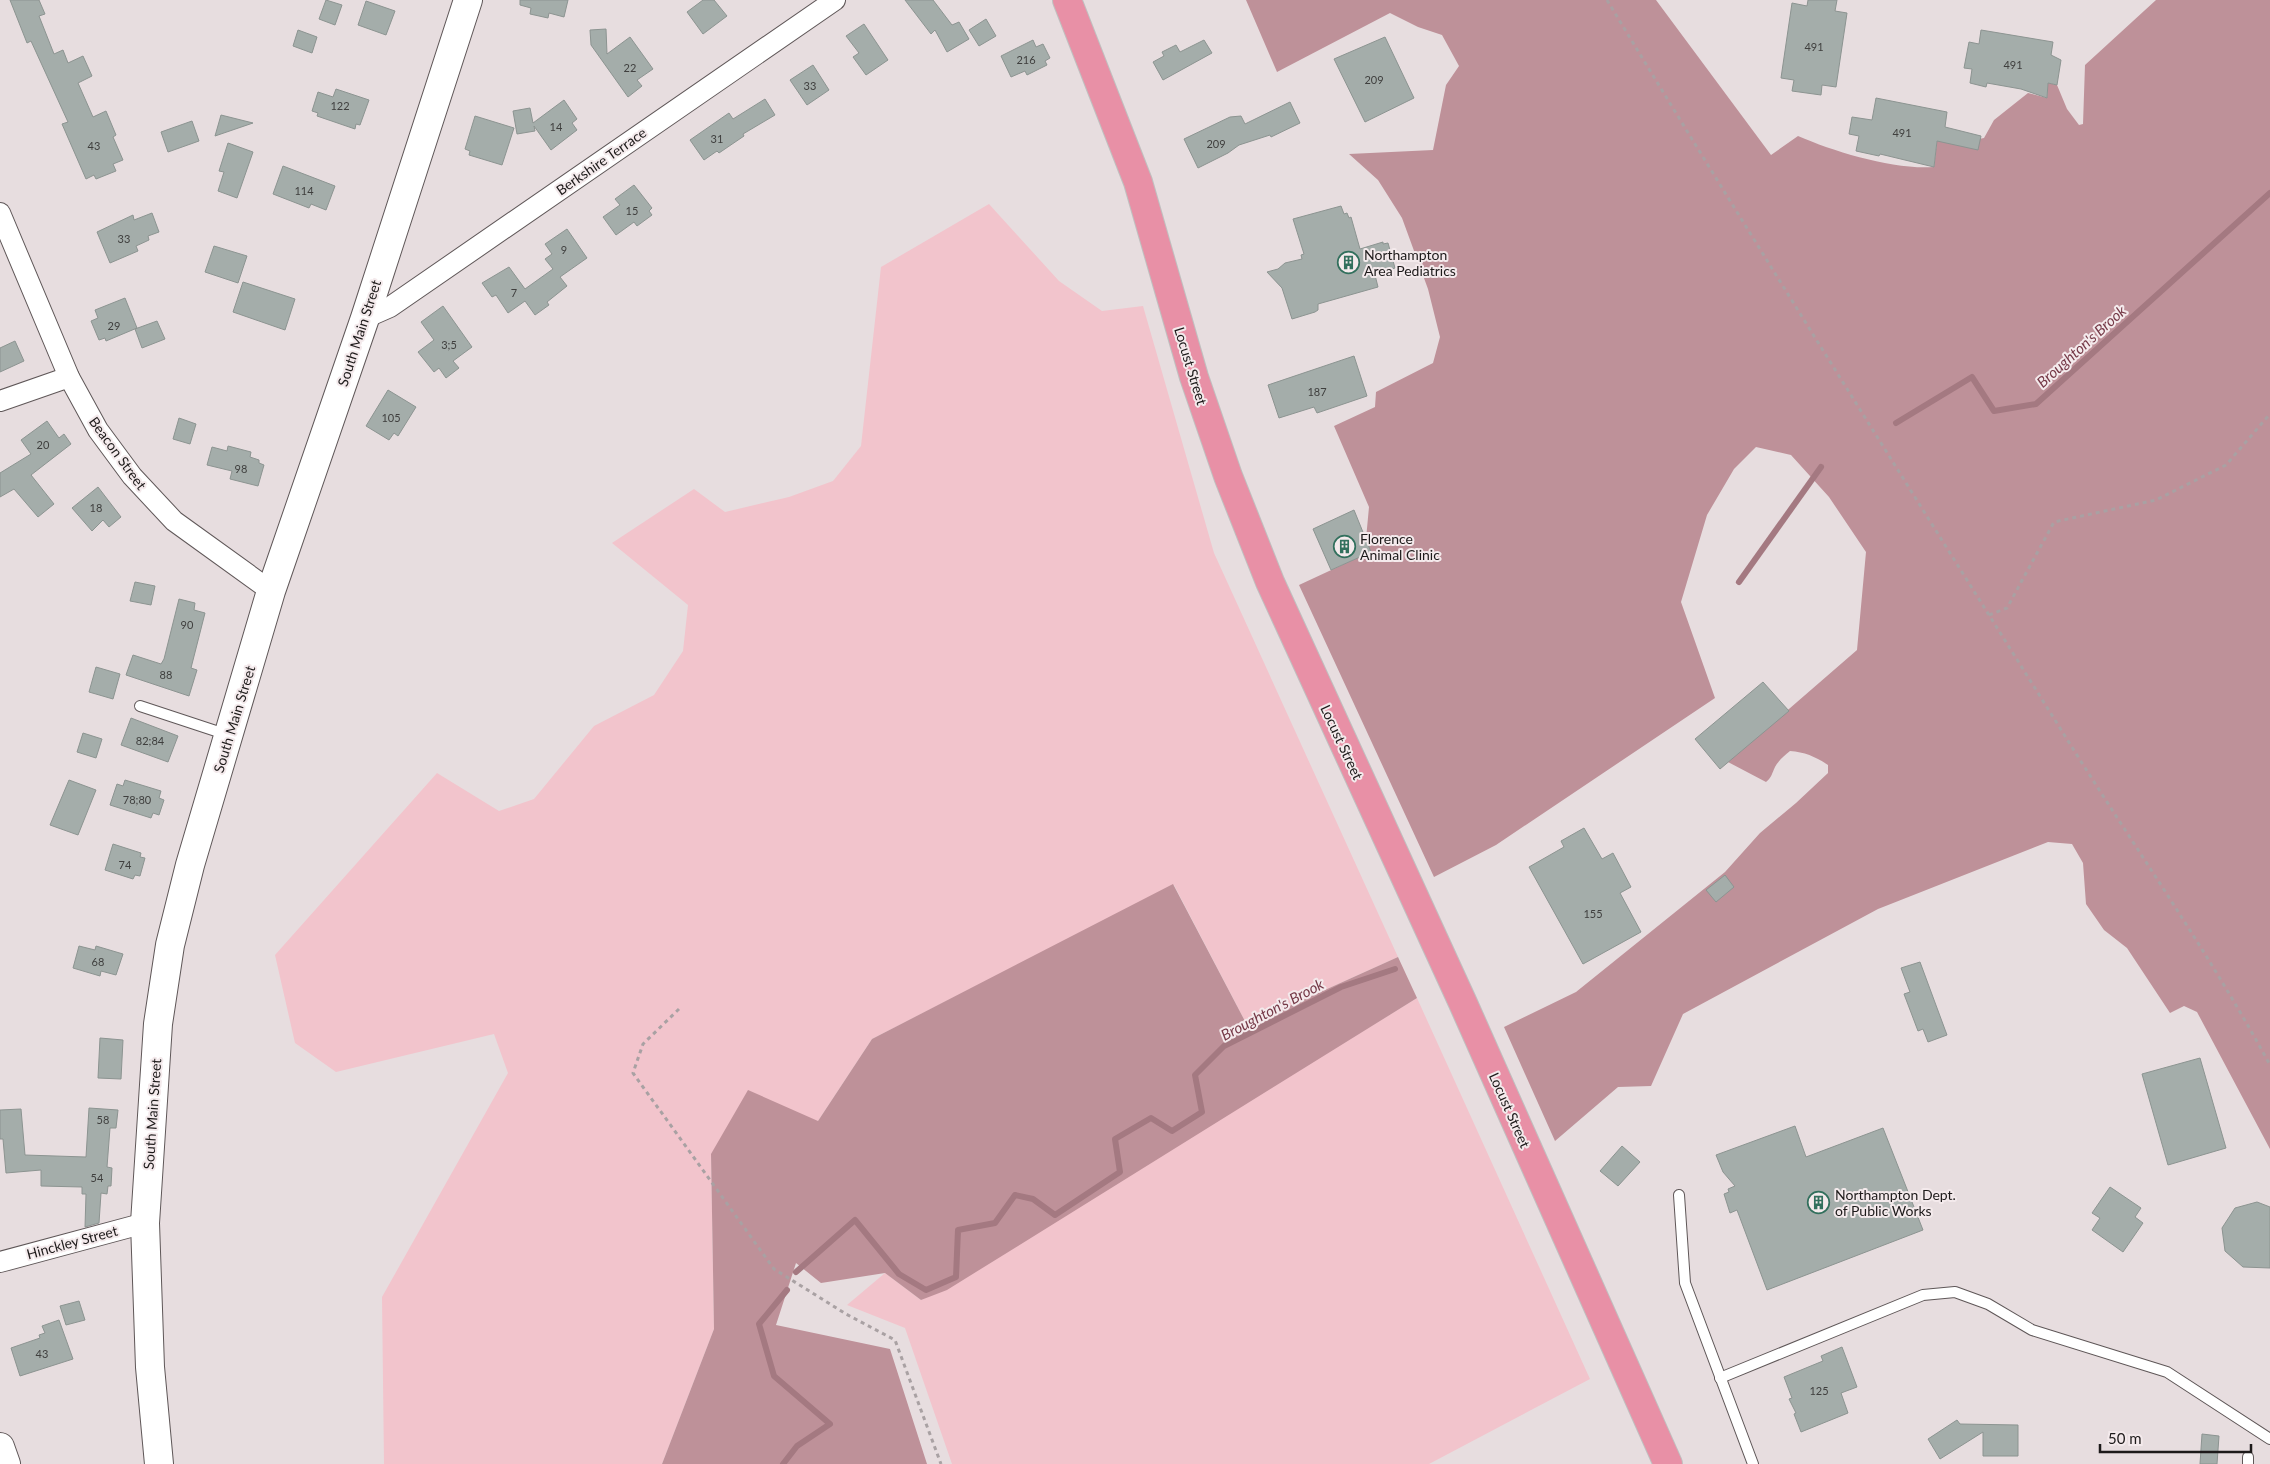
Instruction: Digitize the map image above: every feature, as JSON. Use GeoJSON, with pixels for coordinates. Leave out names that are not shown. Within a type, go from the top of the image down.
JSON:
{"type":"FeatureCollection","features":[{"type":"Feature","properties":{"kind":"highway","name":"Locust Street"},"geometry":{"type":"LineString","coordinates":[[1067,0],[1138,182],[1194,377],[1231,484],[1270,582],[1466,1010],[1668,1464]]}},
{"type":"Feature","properties":{"kind":"main road","name":"South Main Street"},"geometry":{"type":"LineString","coordinates":[[159,1464],[150,1367],[145,1223],[158,1024],[170,945],[190,865],[272,591],[365,318],[468,0]]}},
{"type":"Feature","properties":{"kind":"main road"},"geometry":{"type":"LineString","coordinates":[[0,1448],[6,1464]]}},
{"type":"Feature","properties":{"kind":"street","name":"Berkshire Terrace"},"geometry":{"type":"LineString","coordinates":[[365,318],[390,307],[834,0]]}},
{"type":"Feature","properties":{"kind":"street","name":"Beacon Street"},"geometry":{"type":"LineString","coordinates":[[0,213],[69,377],[98,430],[132,476],[174,521],[272,591]]}},
{"type":"Feature","properties":{"kind":"street"},"geometry":{"type":"LineString","coordinates":[[0,401],[69,377]]}},
{"type":"Feature","properties":{"kind":"street","name":"Hinckley Street"},"geometry":{"type":"LineString","coordinates":[[0,1262],[145,1223]]}},
{"type":"Feature","properties":{"kind":"lane"},"geometry":{"type":"LineString","coordinates":[[140,706],[229,735]]}},
{"type":"Feature","properties":{"kind":"lane"},"geometry":{"type":"LineString","coordinates":[[1679,1195],[1685,1283],[1753,1464]]}},
{"type":"Feature","properties":{"kind":"lane"},"geometry":{"type":"LineString","coordinates":[[1720,1378],[1923,1295],[1956,1292],[1988,1304],[2032,1330],[2167,1372],[2270,1440]]}},
{"type":"Feature","properties":{"kind":"path"},"geometry":{"type":"LineString","coordinates":[[1607,0],[1718,182],[2091,779],[2237,1005],[2270,1065]]}},
{"type":"Feature","properties":{"kind":"path"},"geometry":{"type":"LineString","coordinates":[[1989,616],[2007,608],[2054,522],[2156,500],[2226,465],[2270,414]]}},
{"type":"Feature","properties":{"kind":"path"},"geometry":{"type":"LineString","coordinates":[[679,1010],[644,1044],[633,1073],[774,1268],[846,1314],[896,1340],[941,1464]]}},
{"type":"Feature","properties":{"kind":"shaded area"},"geometry":{"type":"Polygon","coordinates":[[[1246,0],[1656,0],[1771,155],[1798,136],[1865,159],[1901,166],[1934,167],[1937,141],[1969,141],[1984,138],[1994,120],[2028,93],[2047,98],[2048,83],[2057,85],[2067,109],[2079,125],[2083,124],[2085,65],[2156,0],[2270,0],[2270,1149],[2197,1012],[2184,1006],[2170,1013],[2127,948],[2104,930],[2086,904],[2083,863],[2072,844],[2048,842],[1878,909],[1683,1014],[1651,1086],[1618,1087],[1555,1141],[1504,1027],[1576,992],[1725,872],[1760,833],[1828,773],[1828,765],[1801,752],[1790,751],[1778,762],[1771,777],[1766,782],[1728,762],[1857,650],[1866,552],[1829,497],[1791,455],[1756,447],[1734,469],[1707,515],[1681,602],[1715,698],[1496,845],[1434,877],[1299,585],[1370,552],[1366,539],[1369,507],[1334,426],[1375,407],[1376,392],[1433,363],[1440,337],[1428,289],[1402,218],[1378,180],[1349,154],[1433,150],[1446,85],[1459,66],[1442,35],[1418,27],[1390,13],[1277,72],[1246,0]]]}},
{"type":"Feature","properties":{"kind":"shaded area"},"geometry":{"type":"Polygon","coordinates":[[[989,204],[1059,281],[1102,311],[1143,306],[1214,553],[1398,957],[1247,1025],[1174,885],[872,1039],[818,1121],[711,1154],[714,1329],[662,1464],[384,1464],[382,1297],[508,1073],[494,1034],[336,1072],[295,1043],[275,955],[437,773],[499,811],[534,799],[594,726],[654,695],[683,651],[688,605],[612,543],[694,489],[725,512],[789,497],[833,481],[861,446],[881,267],[989,204]]]}},
{"type":"Feature","properties":{"kind":"shaded area"},"geometry":{"type":"Polygon","coordinates":[[[1173,884],[1247,1025],[1398,957],[1417,998],[947,1290],[921,1300],[885,1273],[821,1283],[796,1263],[776,1325],[890,1349],[927,1464],[662,1464],[714,1329],[711,1154],[748,1090],[818,1121],[872,1039],[1173,884]]]}},
{"type":"Feature","properties":{"kind":"shaded area"},"geometry":{"type":"Polygon","coordinates":[[[1417,998],[1590,1379],[1429,1464],[952,1464],[905,1328],[847,1305],[885,1273],[921,1300],[1417,998]]]}},
{"type":"Feature","properties":{"kind":"building"},"geometry":{"type":"Polygon","coordinates":[[[10,0],[39,0],[45,14],[39,16],[54,54],[63,50],[68,63],[83,56],[92,76],[78,83],[93,117],[106,111],[116,135],[113,137],[123,160],[113,164],[116,171],[96,179],[94,175],[86,179],[62,124],[68,122],[31,41],[27,43],[10,0]]]}},
{"type":"Feature","properties":{"kind":"building"},"geometry":{"type":"Polygon","coordinates":[[[326,0],[342,5],[335,25],[319,19],[326,0]]]}},
{"type":"Feature","properties":{"kind":"building"},"geometry":{"type":"Polygon","coordinates":[[[520,0],[568,0],[564,17],[549,13],[548,18],[530,14],[531,8],[520,5],[520,0]]]}},
{"type":"Feature","properties":{"kind":"building"},"geometry":{"type":"Polygon","coordinates":[[[703,0],[714,0],[727,16],[703,34],[687,12],[703,0]]]}},
{"type":"Feature","properties":{"kind":"building"},"geometry":{"type":"Polygon","coordinates":[[[905,0],[933,0],[952,25],[959,22],[969,39],[947,52],[935,30],[931,34],[905,0]]]}},
{"type":"Feature","properties":{"kind":"building"},"geometry":{"type":"Polygon","coordinates":[[[1808,0],[1837,0],[1835,11],[1847,13],[1836,87],[1822,85],[1821,95],[1792,91],[1794,80],[1781,78],[1792,3],[1807,6],[1808,0]]]}},
{"type":"Feature","properties":{"kind":"building"},"geometry":{"type":"Polygon","coordinates":[[[366,1],[395,11],[386,35],[358,25],[366,1]]]}},
{"type":"Feature","properties":{"kind":"building"},"geometry":{"type":"Polygon","coordinates":[[[986,19],[996,36],[979,46],[969,30],[986,19]]]}},
{"type":"Feature","properties":{"kind":"building"},"geometry":{"type":"Polygon","coordinates":[[[864,24],[888,60],[866,75],[853,57],[859,53],[846,36],[864,24]]]}},
{"type":"Feature","properties":{"kind":"building"},"geometry":{"type":"Polygon","coordinates":[[[606,29],[607,54],[630,37],[653,69],[637,80],[642,86],[628,97],[591,45],[590,30],[606,29]]]}},
{"type":"Feature","properties":{"kind":"building"},"geometry":{"type":"Polygon","coordinates":[[[298,30],[317,37],[312,53],[293,46],[298,30]]]}},
{"type":"Feature","properties":{"kind":"building"},"geometry":{"type":"Polygon","coordinates":[[[1981,30],[2053,42],[2051,55],[2061,60],[2057,85],[2048,83],[2047,98],[2021,89],[1987,83],[1986,87],[1970,83],[1972,69],[1964,68],[1969,42],[1979,44],[1981,30]]]}},
{"type":"Feature","properties":{"kind":"building"},"geometry":{"type":"Polygon","coordinates":[[[1385,37],[1414,98],[1365,122],[1334,59],[1385,37]]]}},
{"type":"Feature","properties":{"kind":"building"},"geometry":{"type":"Polygon","coordinates":[[[1033,40],[1036,47],[1043,44],[1050,58],[1045,61],[1047,65],[1027,75],[1025,71],[1011,77],[1001,56],[1033,40]]]}},
{"type":"Feature","properties":{"kind":"building"},"geometry":{"type":"Polygon","coordinates":[[[1204,40],[1212,53],[1163,80],[1153,62],[1164,56],[1162,52],[1176,45],[1180,52],[1204,40]]]}},
{"type":"Feature","properties":{"kind":"building"},"geometry":{"type":"Polygon","coordinates":[[[813,65],[829,90],[807,105],[790,80],[813,65]]]}},
{"type":"Feature","properties":{"kind":"building"},"geometry":{"type":"Polygon","coordinates":[[[336,89],[369,100],[360,125],[356,124],[355,129],[317,116],[318,113],[312,111],[318,92],[333,97],[336,89]]]}},
{"type":"Feature","properties":{"kind":"building"},"geometry":{"type":"Polygon","coordinates":[[[1876,98],[1947,112],[1945,127],[1981,136],[1978,150],[1937,141],[1934,167],[1880,154],[1879,156],[1856,151],[1859,136],[1849,134],[1852,117],[1872,120],[1876,98]]]}},
{"type":"Feature","properties":{"kind":"building"},"geometry":{"type":"Polygon","coordinates":[[[765,99],[775,115],[743,134],[744,136],[719,153],[717,151],[704,160],[690,140],[729,113],[733,119],[765,99]]]}},
{"type":"Feature","properties":{"kind":"building"},"geometry":{"type":"Polygon","coordinates":[[[564,100],[577,119],[572,123],[577,130],[551,150],[534,126],[535,131],[517,134],[513,111],[530,108],[533,123],[564,100]]]}},
{"type":"Feature","properties":{"kind":"building"},"geometry":{"type":"Polygon","coordinates":[[[1290,102],[1300,123],[1271,137],[1270,135],[1239,145],[1228,153],[1198,168],[1184,139],[1230,117],[1241,116],[1245,124],[1290,102]]]}},
{"type":"Feature","properties":{"kind":"building"},"geometry":{"type":"Polygon","coordinates":[[[221,115],[253,123],[215,136],[221,115]]]}},
{"type":"Feature","properties":{"kind":"building"},"geometry":{"type":"Polygon","coordinates":[[[475,116],[514,128],[502,165],[469,155],[470,151],[465,149],[475,116]]]}},
{"type":"Feature","properties":{"kind":"building"},"geometry":{"type":"Polygon","coordinates":[[[192,121],[199,141],[168,152],[161,132],[192,121]]]}},
{"type":"Feature","properties":{"kind":"building"},"geometry":{"type":"Polygon","coordinates":[[[228,143],[253,152],[237,198],[218,191],[224,172],[219,171],[228,143]]]}},
{"type":"Feature","properties":{"kind":"building"},"geometry":{"type":"Polygon","coordinates":[[[283,166],[335,186],[326,210],[311,204],[309,208],[273,194],[283,166]]]}},
{"type":"Feature","properties":{"kind":"building"},"geometry":{"type":"Polygon","coordinates":[[[634,185],[652,208],[649,211],[652,215],[637,226],[634,222],[616,235],[603,217],[620,205],[615,199],[634,185]]]}},
{"type":"Feature","properties":{"kind":"building","name":"Northampton Area Pediatrics"},"geometry":{"type":"Polygon","coordinates":[[[1341,206],[1344,214],[1347,213],[1349,218],[1351,217],[1360,249],[1383,242],[1383,244],[1388,243],[1395,268],[1375,275],[1378,287],[1318,304],[1318,310],[1315,312],[1292,319],[1282,288],[1267,272],[1278,269],[1285,263],[1302,259],[1301,255],[1304,254],[1293,219],[1341,206]]]}},
{"type":"Feature","properties":{"kind":"building"},"geometry":{"type":"Polygon","coordinates":[[[152,213],[159,232],[148,236],[149,240],[136,246],[138,251],[110,263],[97,232],[133,215],[134,220],[152,213]]]}},
{"type":"Feature","properties":{"kind":"building"},"geometry":{"type":"Polygon","coordinates":[[[567,229],[587,258],[560,277],[567,286],[547,302],[549,305],[535,315],[525,301],[508,313],[496,295],[492,297],[482,283],[509,267],[525,289],[553,269],[545,259],[552,254],[545,244],[567,229]]]}},
{"type":"Feature","properties":{"kind":"building"},"geometry":{"type":"Polygon","coordinates":[[[214,246],[247,256],[238,283],[205,272],[214,246]]]}},
{"type":"Feature","properties":{"kind":"building"},"geometry":{"type":"Polygon","coordinates":[[[243,282],[295,299],[285,330],[233,312],[243,282]]]}},
{"type":"Feature","properties":{"kind":"building"},"geometry":{"type":"Polygon","coordinates":[[[125,298],[137,328],[106,341],[105,338],[99,340],[91,321],[98,318],[95,310],[125,298]]]}},
{"type":"Feature","properties":{"kind":"building"},"geometry":{"type":"Polygon","coordinates":[[[443,306],[472,347],[453,361],[459,368],[446,378],[439,368],[434,372],[418,352],[434,340],[421,322],[443,306]]]}},
{"type":"Feature","properties":{"kind":"building"},"geometry":{"type":"Polygon","coordinates":[[[157,321],[165,339],[142,348],[135,329],[157,321]]]}},
{"type":"Feature","properties":{"kind":"building"},"geometry":{"type":"Polygon","coordinates":[[[15,341],[24,361],[0,372],[0,348],[15,341]]]}},
{"type":"Feature","properties":{"kind":"building"},"geometry":{"type":"Polygon","coordinates":[[[1354,356],[1367,396],[1317,413],[1314,407],[1279,418],[1268,385],[1354,356]]]}},
{"type":"Feature","properties":{"kind":"building"},"geometry":{"type":"Polygon","coordinates":[[[388,390],[416,407],[398,436],[394,433],[389,440],[366,426],[388,390]]]}},
{"type":"Feature","properties":{"kind":"building"},"geometry":{"type":"Polygon","coordinates":[[[179,418],[196,424],[190,444],[173,439],[179,418]]]}},
{"type":"Feature","properties":{"kind":"building"},"geometry":{"type":"Polygon","coordinates":[[[47,421],[59,438],[64,434],[71,444],[31,475],[54,504],[38,517],[14,489],[0,497],[0,473],[31,454],[21,440],[47,421]]]}},
{"type":"Feature","properties":{"kind":"building"},"geometry":{"type":"Polygon","coordinates":[[[228,446],[251,452],[250,457],[259,460],[259,463],[264,465],[258,486],[230,479],[232,471],[207,465],[212,447],[227,451],[228,446]]]}},
{"type":"Feature","properties":{"kind":"building"},"geometry":{"type":"Polygon","coordinates":[[[98,487],[121,517],[109,527],[103,520],[92,531],[72,508],[98,487]]]}},
{"type":"Feature","properties":{"kind":"building","name":"Florence Animal Clinic"},"geometry":{"type":"Polygon","coordinates":[[[1354,510],[1371,552],[1331,570],[1313,529],[1354,510]]]}},
{"type":"Feature","properties":{"kind":"building"},"geometry":{"type":"Polygon","coordinates":[[[135,582],[155,586],[151,605],[130,601],[135,582]]]}},
{"type":"Feature","properties":{"kind":"building"},"geometry":{"type":"Polygon","coordinates":[[[179,599],[195,603],[194,610],[205,613],[191,668],[197,670],[189,696],[126,675],[133,655],[161,664],[164,659],[179,599]]]}},
{"type":"Feature","properties":{"kind":"building"},"geometry":{"type":"Polygon","coordinates":[[[96,667],[120,674],[113,699],[89,692],[96,667]]]}},
{"type":"Feature","properties":{"kind":"building"},"geometry":{"type":"Polygon","coordinates":[[[1763,682],[1789,711],[1720,769],[1695,739],[1763,682]]]}},
{"type":"Feature","properties":{"kind":"building"},"geometry":{"type":"Polygon","coordinates":[[[131,718],[178,736],[168,762],[121,745],[131,718]]]}},
{"type":"Feature","properties":{"kind":"building"},"geometry":{"type":"Polygon","coordinates":[[[83,733],[102,739],[96,758],[77,752],[83,733]]]}},
{"type":"Feature","properties":{"kind":"building"},"geometry":{"type":"Polygon","coordinates":[[[69,780],[96,790],[78,835],[50,825],[69,780]]]}},
{"type":"Feature","properties":{"kind":"building"},"geometry":{"type":"Polygon","coordinates":[[[125,780],[161,791],[159,798],[164,800],[159,815],[153,813],[151,818],[110,805],[117,784],[123,786],[125,780]]]}},
{"type":"Feature","properties":{"kind":"building"},"geometry":{"type":"Polygon","coordinates":[[[1584,828],[1602,859],[1613,853],[1631,887],[1620,893],[1641,932],[1583,964],[1529,867],[1564,847],[1561,841],[1584,828]]]}},
{"type":"Feature","properties":{"kind":"building"},"geometry":{"type":"Polygon","coordinates":[[[113,844],[141,853],[140,857],[145,858],[140,876],[135,875],[133,879],[105,870],[113,844]]]}},
{"type":"Feature","properties":{"kind":"building"},"geometry":{"type":"Polygon","coordinates":[[[1725,875],[1734,887],[1716,902],[1706,890],[1725,875]]]}},
{"type":"Feature","properties":{"kind":"building"},"geometry":{"type":"Polygon","coordinates":[[[79,946],[95,950],[96,946],[123,954],[116,975],[101,971],[100,976],[73,968],[79,946]]]}},
{"type":"Feature","properties":{"kind":"building"},"geometry":{"type":"Polygon","coordinates":[[[1920,962],[1947,1035],[1928,1042],[1923,1029],[1918,1031],[1904,994],[1910,992],[1901,968],[1920,962]]]}},
{"type":"Feature","properties":{"kind":"building"},"geometry":{"type":"Polygon","coordinates":[[[100,1038],[123,1040],[121,1079],[98,1078],[100,1038]]]}},
{"type":"Feature","properties":{"kind":"building"},"geometry":{"type":"Polygon","coordinates":[[[2200,1058],[2226,1148],[2168,1165],[2142,1074],[2200,1058]]]}},
{"type":"Feature","properties":{"kind":"building"},"geometry":{"type":"Polygon","coordinates":[[[89,1108],[118,1110],[116,1128],[110,1128],[107,1167],[112,1168],[111,1186],[108,1186],[107,1194],[101,1193],[99,1223],[85,1227],[86,1194],[82,1194],[82,1187],[41,1186],[41,1170],[6,1173],[3,1139],[0,1139],[0,1110],[21,1109],[25,1155],[86,1157],[89,1108]]]}},
{"type":"Feature","properties":{"kind":"building","name":"Northampton Dept. of Public Works"},"geometry":{"type":"Polygon","coordinates":[[[1795,1126],[1806,1157],[1883,1128],[1923,1230],[1767,1290],[1737,1210],[1730,1213],[1724,1194],[1729,1192],[1728,1189],[1735,1186],[1723,1172],[1716,1155],[1795,1126]]]}},
{"type":"Feature","properties":{"kind":"building"},"geometry":{"type":"Polygon","coordinates":[[[1622,1146],[1640,1162],[1618,1186],[1600,1171],[1622,1146]]]}},
{"type":"Feature","properties":{"kind":"building"},"geometry":{"type":"Polygon","coordinates":[[[2110,1187],[2141,1208],[2135,1217],[2143,1223],[2123,1252],[2092,1230],[2100,1218],[2092,1213],[2110,1187]]]}},
{"type":"Feature","properties":{"kind":"building"},"geometry":{"type":"Polygon","coordinates":[[[2257,1202],[2270,1207],[2270,1268],[2243,1267],[2225,1251],[2222,1228],[2235,1208],[2257,1202]]]}},
{"type":"Feature","properties":{"kind":"building"},"geometry":{"type":"Polygon","coordinates":[[[79,1301],[85,1320],[66,1325],[60,1306],[79,1301]]]}},
{"type":"Feature","properties":{"kind":"building"},"geometry":{"type":"Polygon","coordinates":[[[59,1320],[73,1359],[20,1376],[11,1348],[40,1338],[39,1335],[45,1333],[42,1326],[59,1320]]]}},
{"type":"Feature","properties":{"kind":"building"},"geometry":{"type":"Polygon","coordinates":[[[1842,1347],[1857,1387],[1841,1393],[1848,1413],[1801,1432],[1794,1414],[1796,1413],[1789,1399],[1792,1398],[1784,1377],[1823,1361],[1821,1356],[1842,1347]]]}},
{"type":"Feature","properties":{"kind":"building"},"geometry":{"type":"Polygon","coordinates":[[[1957,1420],[1960,1424],[2018,1425],[2018,1456],[1983,1456],[1983,1432],[1940,1459],[1928,1439],[1957,1420]]]}},
{"type":"Feature","properties":{"kind":"building"},"geometry":{"type":"Polygon","coordinates":[[[2202,1434],[2219,1436],[2217,1464],[2200,1464],[2202,1434]]]}},
{"type":"Feature","properties":{"kind":"waterway","name":"Broughton's Brook"},"geometry":{"type":"LineString","coordinates":[[1896,423],[1972,377],[1994,411],[2036,404],[2270,193]]}},
{"type":"Feature","properties":{"kind":"waterway","name":"Broughton's Brook"},"geometry":{"type":"LineString","coordinates":[[1739,582],[1821,467]]}},
{"type":"Feature","properties":{"kind":"waterway","name":"Broughton's Brook"},"geometry":{"type":"LineString","coordinates":[[796,1272],[855,1220],[899,1274],[926,1290],[956,1277],[958,1230],[995,1223],[1015,1195],[1033,1199],[1055,1215],[1120,1172],[1115,1139],[1151,1118],[1172,1131],[1202,1112],[1195,1075],[1224,1046],[1341,987],[1395,969]]}},
{"type":"Feature","properties":{"kind":"waterway","name":"Broughton's Brook"},"geometry":{"type":"LineString","coordinates":[[783,1464],[797,1446],[830,1424],[774,1376],[759,1324],[787,1290]]}},
{"type":"Feature","properties":{"kind":"place","name":"Northampton Area Pediatrics"},"geometry":{"type":"Point","coordinates":[1348,262]}},
{"type":"Feature","properties":{"kind":"place","name":"Florence Animal Clinic"},"geometry":{"type":"Point","coordinates":[1344,546]}},
{"type":"Feature","properties":{"kind":"place","name":"Northampton Dept. of Public Works"},"geometry":{"type":"Point","coordinates":[1819,1202]}}]}
